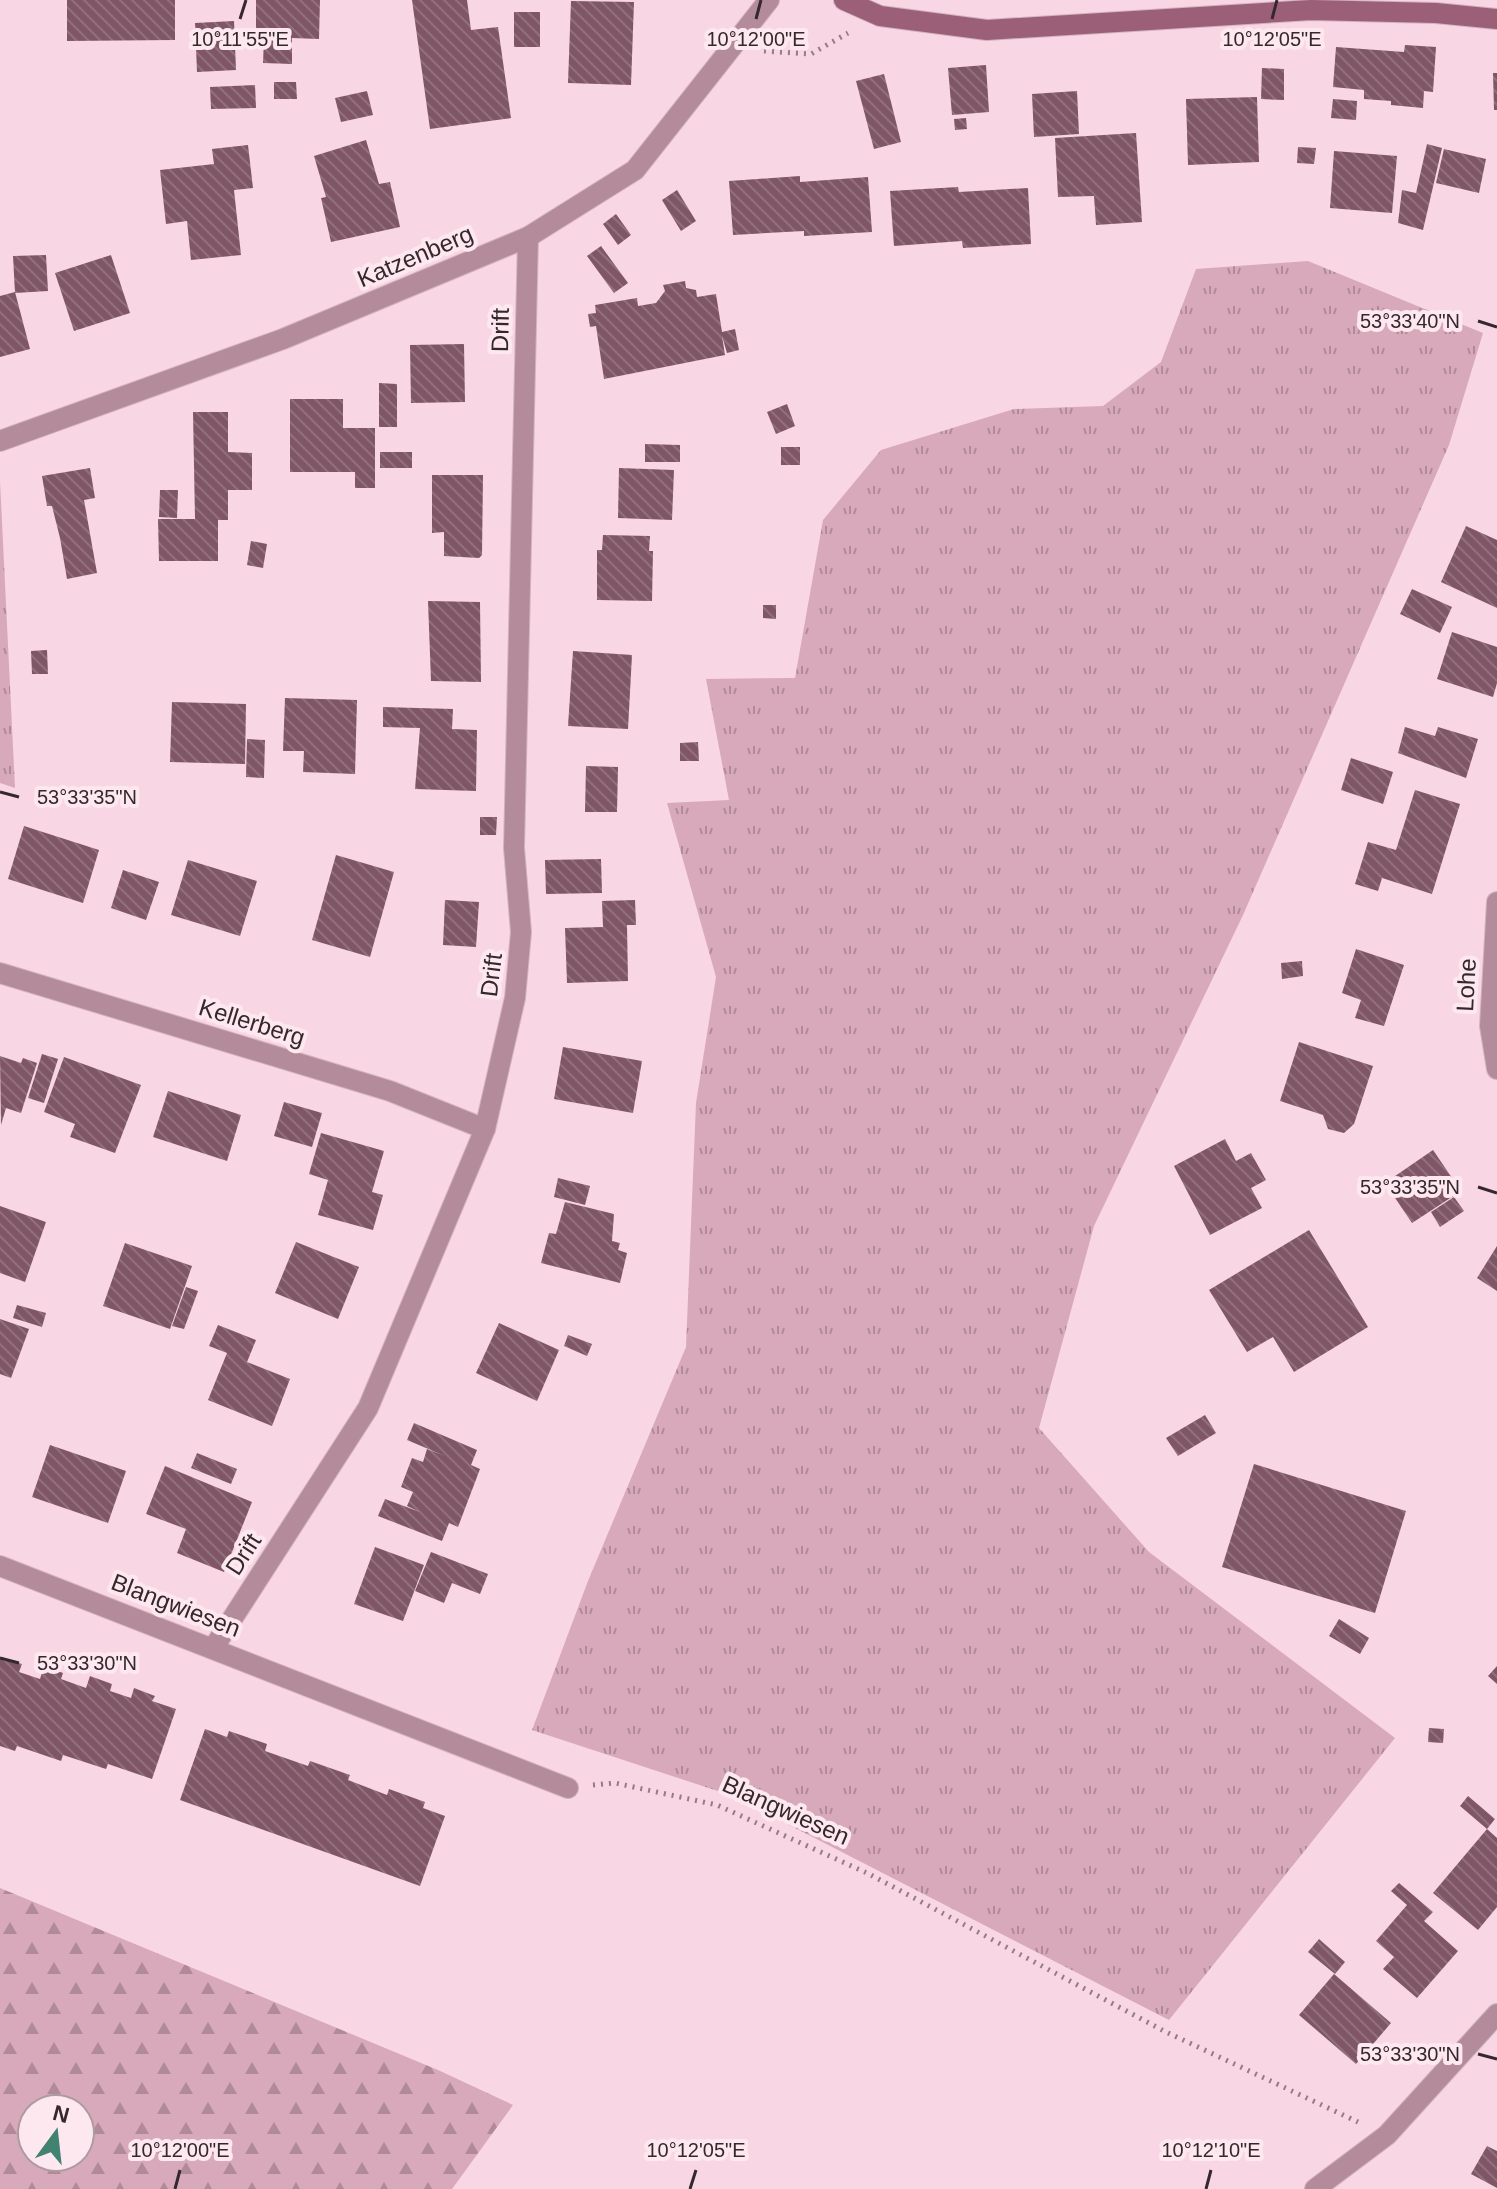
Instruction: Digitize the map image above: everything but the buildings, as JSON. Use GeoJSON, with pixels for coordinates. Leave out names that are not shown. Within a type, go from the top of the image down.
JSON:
{"type":"FeatureCollection","features":[{"type":"Feature","properties":{"kind":"street","name":"Katzenberg"},"geometry":{"type":"LineString","coordinates":[[0,441],[283,339],[528,237],[635,170],[769,0]]}},
{"type":"Feature","properties":{"kind":"street"},"geometry":{"type":"LineString","coordinates":[[844,0],[880,16],[987,30],[1311,10],[1436,13],[1497,19]]}},
{"type":"Feature","properties":{"kind":"street","name":"Drift"},"geometry":{"type":"LineString","coordinates":[[214,1647],[368,1408],[485,1129],[515,998],[521,932],[514,848],[528,237]]}},
{"type":"Feature","properties":{"kind":"street","name":"Lohe"},"geometry":{"type":"LineString","coordinates":[[1497,902],[1490,1026],[1497,1069]]}},
{"type":"Feature","properties":{"kind":"street","name":"Kellerberg"},"geometry":{"type":"LineString","coordinates":[[0,973],[390,1091],[485,1129]]}},
{"type":"Feature","properties":{"kind":"street","name":"Blangwiesen"},"geometry":{"type":"LineString","coordinates":[[0,1566],[214,1647],[568,1788]]}},
{"type":"Feature","properties":{"kind":"street"},"geometry":{"type":"LineString","coordinates":[[1315,2189],[1387,2135],[1497,2014]]}},
{"type":"Feature","properties":{"kind":"path"},"geometry":{"type":"LineString","coordinates":[[731,49],[811,54],[880,16]]}},
{"type":"Feature","properties":{"kind":"path","name":"Blangwiesen"},"geometry":{"type":"LineString","coordinates":[[568,1788],[615,1783],[717,1805],[867,1873],[1164,2031],[1387,2135]]}},
{"type":"Feature","properties":{"kind":"green space"},"geometry":{"type":"Polygon","coordinates":[[[1308,261],[1483,333],[1449,445],[1243,915],[1094,1226],[1039,1428],[1149,1552],[1395,1738],[1169,2020],[733,1796],[532,1730],[588,1581],[686,1347],[696,1103],[716,977],[667,803],[729,800],[706,679],[795,678],[823,520],[881,450],[1014,409],[1103,406],[1161,362],[1196,269],[1308,261]]]}},
{"type":"Feature","properties":{"kind":"green space"},"geometry":{"type":"Polygon","coordinates":[[[0,481],[15,788],[0,783],[0,481]]]}},
{"type":"Feature","properties":{"kind":"green space"},"geometry":{"type":"Polygon","coordinates":[[[0,1888],[438,2070],[513,2105],[452,2189],[0,2189],[0,1888]]]}}]}
